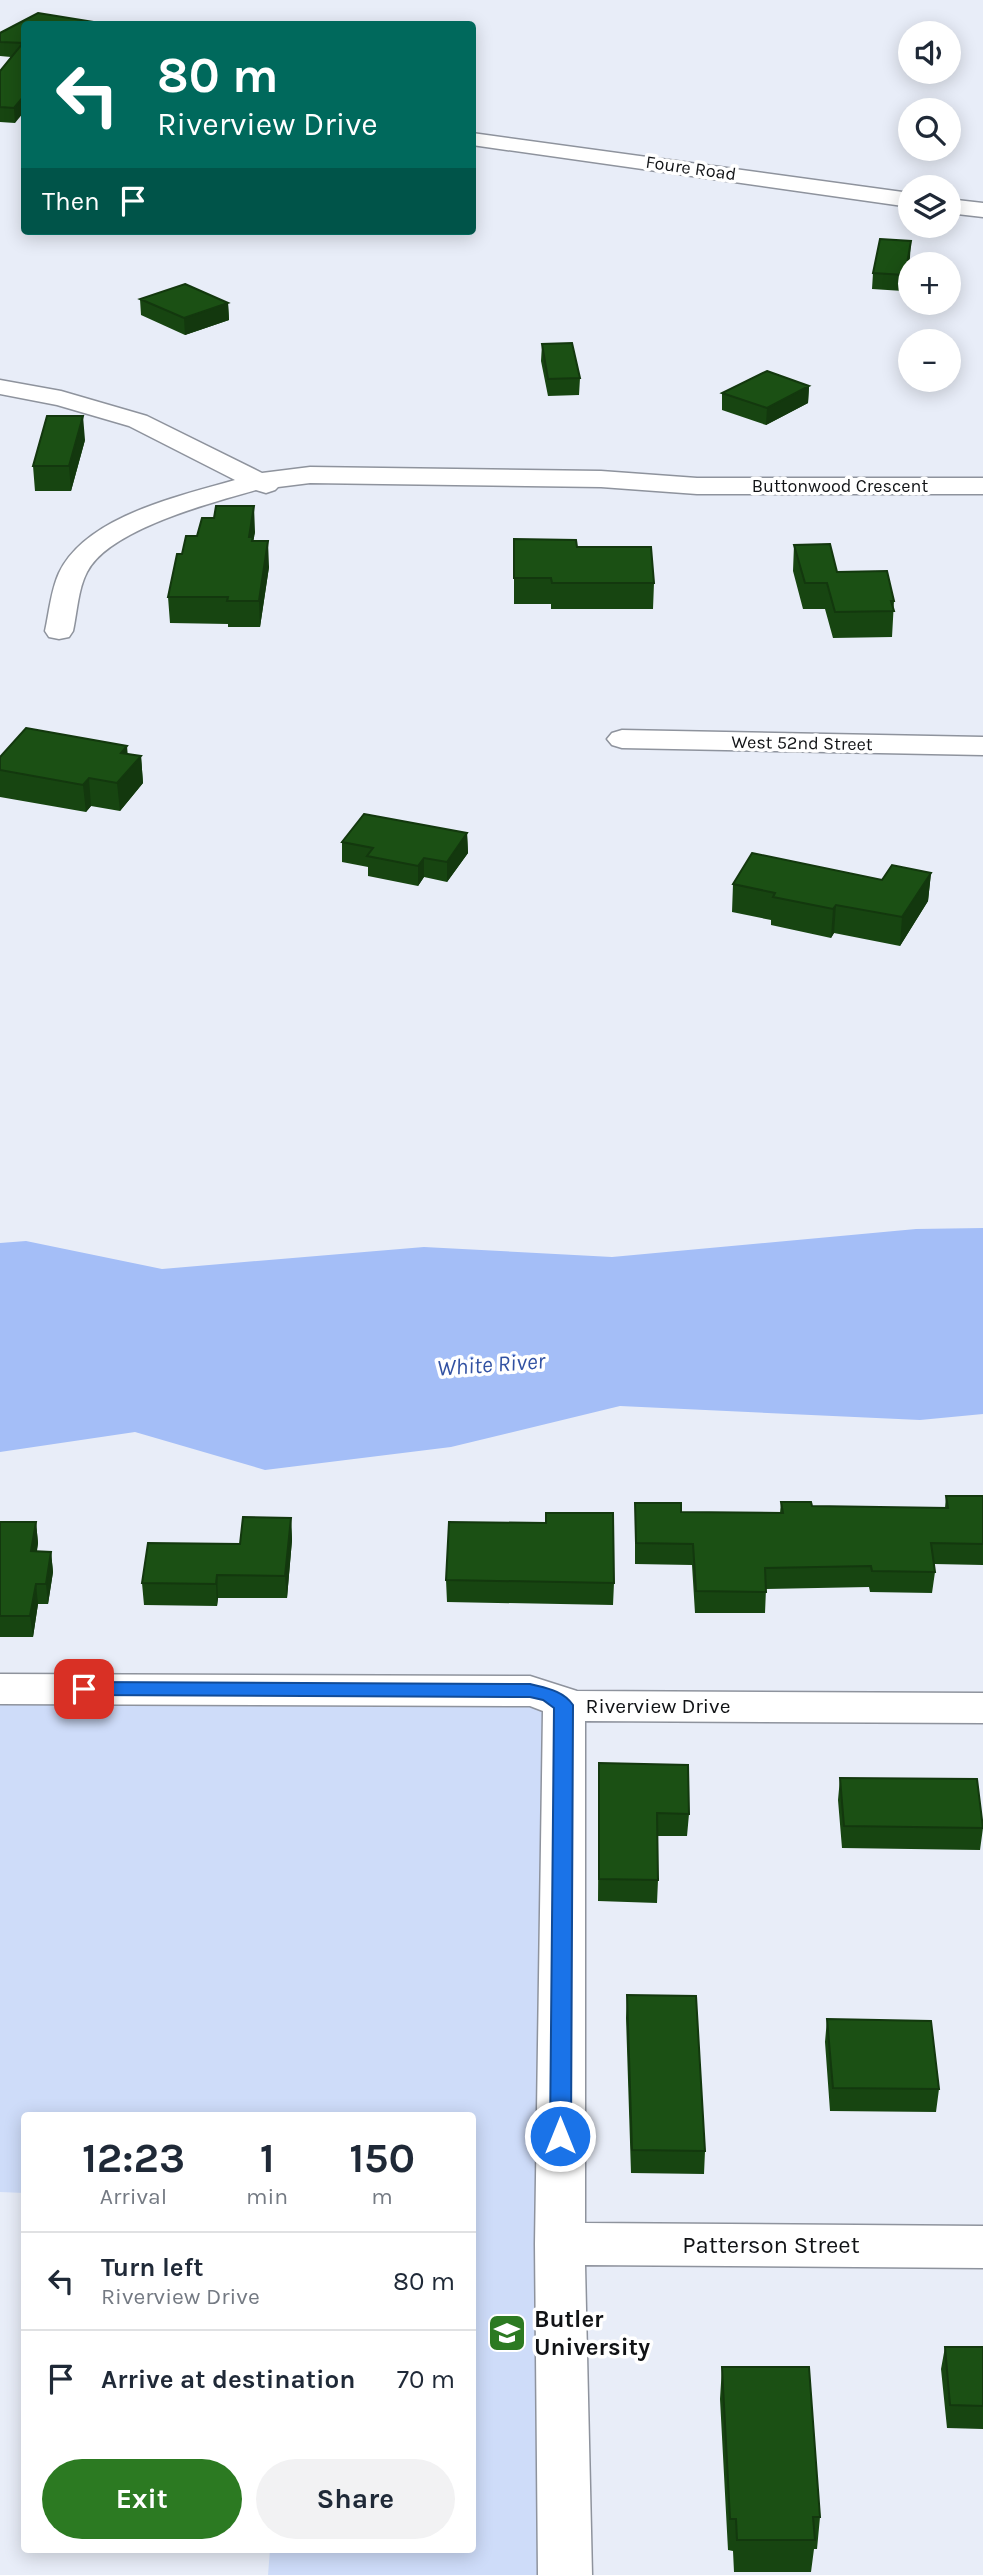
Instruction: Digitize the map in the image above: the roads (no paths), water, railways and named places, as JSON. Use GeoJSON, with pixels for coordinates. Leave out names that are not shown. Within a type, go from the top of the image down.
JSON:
{"type":"FeatureCollection","features":[{"type":"Feature","properties":{"kind":"street","name":"Foure Road"},"geometry":{"type":"LineString","coordinates":[[476,140],[898,198]]}},
{"type":"Feature","properties":{"kind":"street"},"geometry":{"type":"LineString","coordinates":[[961,207],[983,210]]}},
{"type":"Feature","properties":{"kind":"street"},"geometry":{"type":"LineString","coordinates":[[0,387],[61,398],[138,421],[254,482]]}},
{"type":"Feature","properties":{"kind":"street"},"geometry":{"type":"LineString","coordinates":[[59,631],[72,574],[83,558],[105,539],[159,511],[254,482]]}},
{"type":"Feature","properties":{"kind":"street","name":"Buttonwood Crescent"},"geometry":{"type":"LineString","coordinates":[[254,482],[302,496],[617,496],[697,486],[983,486]]}},
{"type":"Feature","properties":{"kind":"street","name":"West 52nd Street"},"geometry":{"type":"LineString","coordinates":[[622,740],[983,746]]}},
{"type":"Feature","properties":{"kind":"street","name":"Riverview Drive"},"geometry":{"type":"LineString","coordinates":[[0,1689],[530,1690],[549,1695],[564,1705],[983,1708]]}},
{"type":"Feature","properties":{"kind":"street"},"geometry":{"type":"LineString","coordinates":[[564,1705],[559,2244],[565,2575]]}},
{"type":"Feature","properties":{"kind":"street","name":"Patterson Street"},"geometry":{"type":"LineString","coordinates":[[559,2244],[983,2247]]}},
{"type":"Feature","properties":{"kind":"water","name":"White River"},"geometry":{"type":"Polygon","coordinates":[[[983,1228],[983,1414],[920,1420],[620,1406],[451,1447],[265,1470],[135,1432],[0,1452],[0,1243],[26,1241],[162,1269],[424,1247],[612,1257],[916,1229],[983,1228]]]}},
{"type":"Feature","properties":{"kind":"place","name":"Butler University"},"geometry":{"type":"Point","coordinates":[507,2333]}}]}
